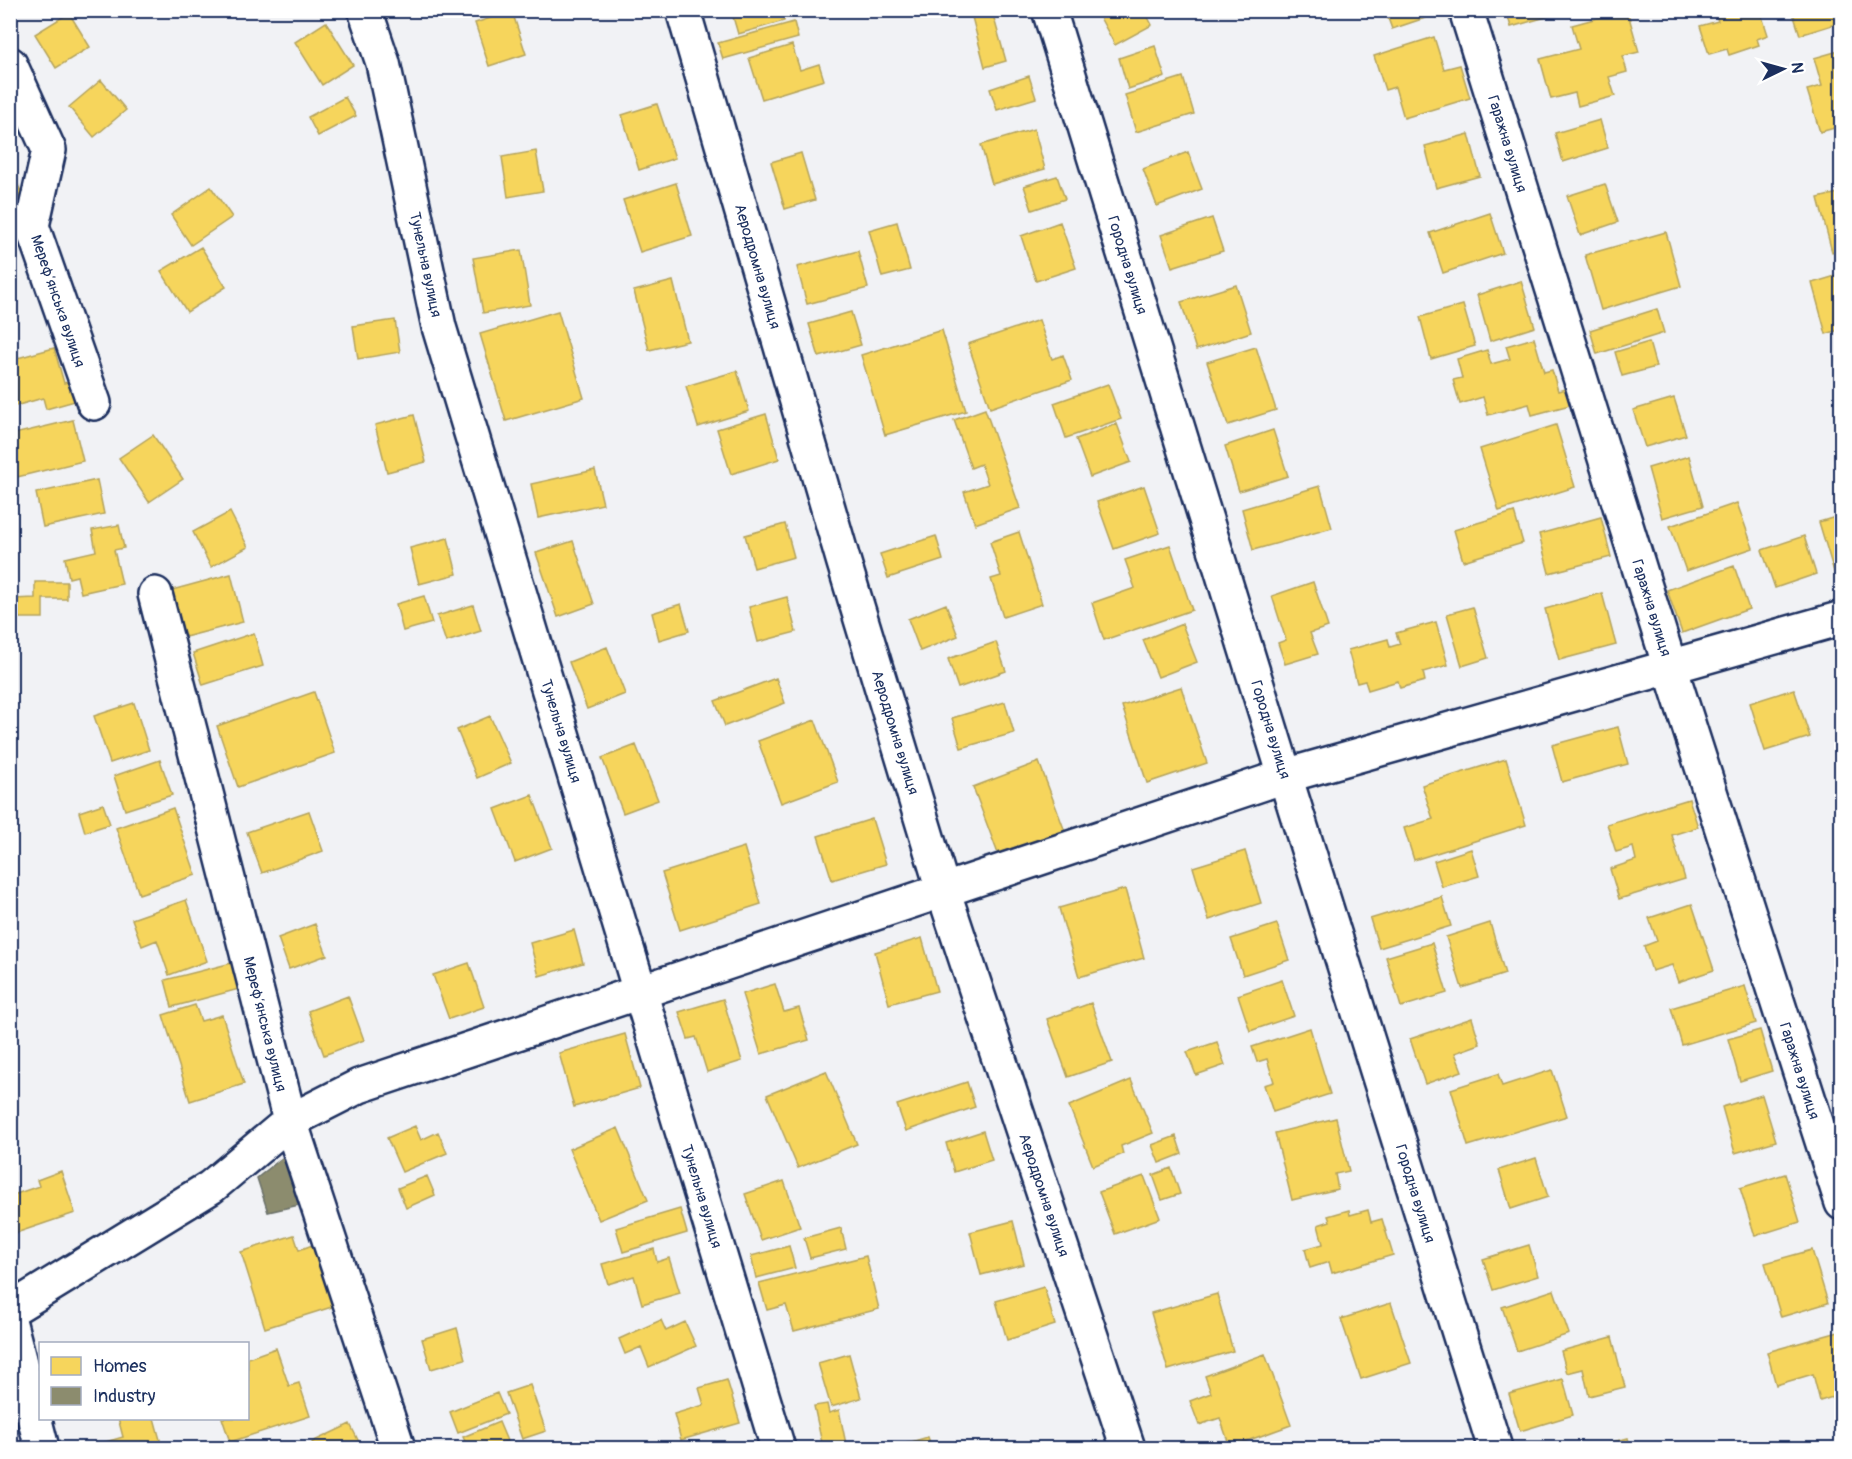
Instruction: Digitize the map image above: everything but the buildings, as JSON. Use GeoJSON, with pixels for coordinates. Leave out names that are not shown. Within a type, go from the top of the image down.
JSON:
{"type":"FeatureCollection","features":[{"type":"Feature","properties":{"kind":"street","name":"Тунельна вулиця"},"geometry":{"type":"LineString","coordinates":[[365,10],[383,63],[440,327],[778,1449]]}},
{"type":"Feature","properties":{"kind":"street","name":"Аеродромна вулиця"},"geometry":{"type":"LineString","coordinates":[[683,10],[844,563],[943,890],[1128,1449]]}},
{"type":"Feature","properties":{"kind":"street","name":"Городна вулиця"},"geometry":{"type":"LineString","coordinates":[[1049,10],[1495,1449]]}},
{"type":"Feature","properties":{"kind":"street","name":"Гаражна вулиця"},"geometry":{"type":"LineString","coordinates":[[1466,10],[1670,668],[1842,1203]]}},
{"type":"Feature","properties":{"kind":"street","name":"Мерефʼянська вулиця"},"geometry":{"type":"LineString","coordinates":[[10,64],[49,150],[21,234],[94,403]]}},
{"type":"Feature","properties":{"kind":"street","name":"Мерефʼянська вулиця"},"geometry":{"type":"LineString","coordinates":[[154,594],[290,1121],[398,1449]]}},
{"type":"Feature","properties":{"kind":"street"},"geometry":{"type":"LineString","coordinates":[[10,1310],[211,1187],[290,1121],[359,1086],[1285,776],[1842,618]]}},
{"type":"Feature","properties":{"kind":"street"},"geometry":{"type":"LineString","coordinates":[[14,1339],[42,1449]]}}]}
